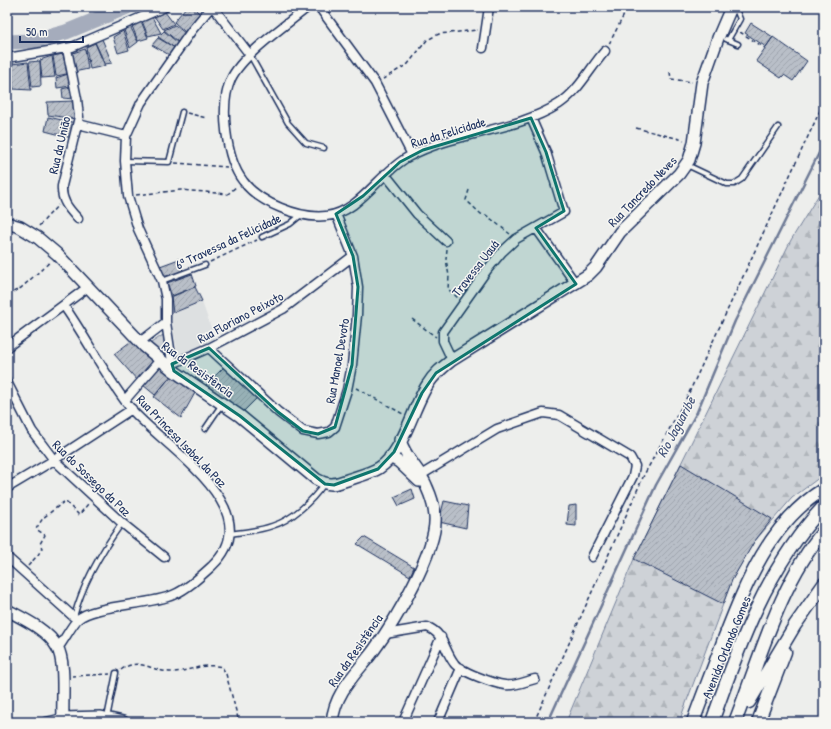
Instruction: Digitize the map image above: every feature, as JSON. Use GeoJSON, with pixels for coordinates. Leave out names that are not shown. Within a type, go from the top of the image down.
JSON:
{"type":"FeatureCollection","features":[{"type":"Feature","properties":{"kind":"main road"},"geometry":{"type":"LineString","coordinates":[[693,722],[740,597],[764,550],[789,519],[805,503],[824,489]]}},
{"type":"Feature","properties":{"kind":"main road","name":"Avenida Orlando Gomes"},"geometry":{"type":"LineString","coordinates":[[712,722],[739,647],[759,599],[791,549],[824,506]]}},
{"type":"Feature","properties":{"kind":"main road"},"geometry":{"type":"LineString","coordinates":[[736,722],[790,585],[797,570],[824,531]]}},
{"type":"Feature","properties":{"kind":"main road"},"geometry":{"type":"LineString","coordinates":[[736,722],[795,625],[824,584]]}},
{"type":"Feature","properties":{"kind":"main road"},"geometry":{"type":"LineString","coordinates":[[758,722],[795,625]]}},
{"type":"Feature","properties":{"kind":"street"},"geometry":{"type":"LineString","coordinates":[[7,58],[67,48],[165,7]]}},
{"type":"Feature","properties":{"kind":"street"},"geometry":{"type":"LineString","coordinates":[[173,367],[166,322],[166,299],[162,281],[138,229],[128,196],[125,161],[126,136],[141,103],[192,30],[212,7],[250,55],[308,7]]}},
{"type":"Feature","properties":{"kind":"street"},"geometry":{"type":"LineString","coordinates":[[319,7],[375,83],[412,155]]}},
{"type":"Feature","properties":{"kind":"street"},"geometry":{"type":"LineString","coordinates":[[483,48],[489,7]]}},
{"type":"Feature","properties":{"kind":"street","name":"Rua Tancredo Neves"},"geometry":{"type":"LineString","coordinates":[[400,440],[428,382],[436,372],[452,360],[576,284],[596,267],[620,232],[686,165],[692,155],[702,84],[723,39],[732,8]]}},
{"type":"Feature","properties":{"kind":"street","name":"Rua da União"},"geometry":{"type":"LineString","coordinates":[[63,200],[62,186],[78,124],[77,99],[67,48]]}},
{"type":"Feature","properties":{"kind":"street","name":"Rua da Felicidade"},"geometry":{"type":"LineString","coordinates":[[250,55],[231,78],[225,101],[227,137],[240,177],[246,185],[260,196],[284,209],[301,215],[325,217],[336,214],[363,196],[385,174],[412,155],[450,141],[497,130],[531,118],[565,100],[579,85],[605,51]]}},
{"type":"Feature","properties":{"kind":"street","name":"Travessa Uauá"},"geometry":{"type":"LineString","coordinates":[[443,341],[443,332],[493,261],[516,239],[562,214],[564,210],[546,152],[531,118]]}},
{"type":"Feature","properties":{"kind":"street"},"geometry":{"type":"LineString","coordinates":[[78,124],[126,136]]}},
{"type":"Feature","properties":{"kind":"street"},"geometry":{"type":"LineString","coordinates":[[385,174],[413,210],[446,241]]}},
{"type":"Feature","properties":{"kind":"street"},"geometry":{"type":"LineString","coordinates":[[63,200],[78,219]]}},
{"type":"Feature","properties":{"kind":"street","name":"Rua Manoel Devoto"},"geometry":{"type":"LineString","coordinates":[[209,348],[278,412],[303,431],[318,434],[329,432],[335,428],[348,384],[357,315],[358,287],[353,256],[336,214]]}},
{"type":"Feature","properties":{"kind":"street","name":"Rua da Resistência"},"geometry":{"type":"LineString","coordinates":[[7,223],[20,227],[32,234],[57,254],[140,342],[160,360],[173,367],[240,416],[325,484]]}},
{"type":"Feature","properties":{"kind":"street"},"geometry":{"type":"LineString","coordinates":[[536,228],[576,284]]}},
{"type":"Feature","properties":{"kind":"street","name":"Rua Floriano Peixoto"},"geometry":{"type":"LineString","coordinates":[[173,367],[283,309],[353,256]]}},
{"type":"Feature","properties":{"kind":"street"},"geometry":{"type":"LineString","coordinates":[[7,347],[88,287]]}},
{"type":"Feature","properties":{"kind":"street","name":"Rua Princesa Isabel da Paz"},"geometry":{"type":"LineString","coordinates":[[58,648],[76,618],[94,611],[153,602],[175,594],[199,578],[217,561],[223,552],[229,534],[226,511],[217,492],[132,409],[126,399],[112,383],[78,325],[64,306]]}},
{"type":"Feature","properties":{"kind":"street"},"geometry":{"type":"LineString","coordinates":[[140,342],[166,322]]}},
{"type":"Feature","properties":{"kind":"street"},"geometry":{"type":"LineString","coordinates":[[443,341],[452,360]]}},
{"type":"Feature","properties":{"kind":"street"},"geometry":{"type":"LineString","coordinates":[[126,399],[160,360]]}},
{"type":"Feature","properties":{"kind":"street","name":"Rua do Sossego da Paz"},"geometry":{"type":"LineString","coordinates":[[7,382],[32,431],[54,460],[122,524],[164,557]]}},
{"type":"Feature","properties":{"kind":"street"},"geometry":{"type":"LineString","coordinates":[[7,488],[54,460],[132,409]]}},
{"type":"Feature","properties":{"kind":"street"},"geometry":{"type":"LineString","coordinates":[[420,479],[497,429],[543,413],[559,415],[630,457],[635,466],[633,476],[592,557]]}},
{"type":"Feature","properties":{"kind":"street"},"geometry":{"type":"LineString","coordinates":[[325,484],[334,485],[378,469],[390,457],[400,440]]}},
{"type":"Feature","properties":{"kind":"street","name":"Rua da Resistência"},"geometry":{"type":"LineString","coordinates":[[332,722],[335,706],[344,687],[385,634],[416,576],[434,537],[436,522],[431,497],[407,457],[400,440]]}},
{"type":"Feature","properties":{"kind":"street","name":"Rua da Resistência"},"geometry":{"type":"LineString","coordinates":[[390,457],[399,462],[420,479]]}},
{"type":"Feature","properties":{"kind":"street"},"geometry":{"type":"LineString","coordinates":[[7,557],[76,618]]}},
{"type":"Feature","properties":{"kind":"street"},"geometry":{"type":"LineString","coordinates":[[7,610],[48,635],[58,648],[62,663],[63,718]]}},
{"type":"Feature","properties":{"kind":"street"},"geometry":{"type":"LineString","coordinates":[[385,634],[424,627],[432,629],[441,637],[451,659],[460,668],[506,686],[535,679]]}},
{"type":"Feature","properties":{"kind":"street"},"geometry":{"type":"LineString","coordinates":[[404,722],[441,637]]}},
{"type":"Feature","properties":{"kind":"street"},"geometry":{"type":"LineString","coordinates":[[438,722],[460,668]]}},
{"type":"Feature","properties":{"kind":"street"},"geometry":{"type":"LineString","coordinates":[[46,722],[63,718],[108,715],[123,722]]}},
{"type":"Feature","properties":{"kind":"lane"},"geometry":{"type":"LineString","coordinates":[[723,39],[735,29],[740,18],[732,8]]}},
{"type":"Feature","properties":{"kind":"lane"},"geometry":{"type":"LineString","coordinates":[[723,39],[738,44]]}},
{"type":"Feature","properties":{"kind":"lane"},"geometry":{"type":"LineString","coordinates":[[250,55],[288,123],[306,143],[324,148]]}},
{"type":"Feature","properties":{"kind":"lane"},"geometry":{"type":"LineString","coordinates":[[125,161],[169,162],[182,112]]}},
{"type":"Feature","properties":{"kind":"lane"},"geometry":{"type":"LineString","coordinates":[[686,165],[727,184],[734,184],[742,179],[778,127]]}},
{"type":"Feature","properties":{"kind":"lane","name":"6ª Travessa da Felicidade"},"geometry":{"type":"LineString","coordinates":[[262,237],[290,224],[301,215]]}},
{"type":"Feature","properties":{"kind":"lane","name":"6ª Travessa da Felicidade"},"geometry":{"type":"LineString","coordinates":[[162,281],[205,264]]}},
{"type":"Feature","properties":{"kind":"lane"},"geometry":{"type":"LineString","coordinates":[[206,428],[222,404]]}},
{"type":"Feature","properties":{"kind":"lane"},"geometry":{"type":"LineString","coordinates":[[229,534],[271,527],[283,522],[312,499],[325,484]]}},
{"type":"Feature","properties":{"kind":"lane"},"geometry":{"type":"LineString","coordinates":[[76,618],[84,587],[98,558],[122,524]]}},
{"type":"Feature","properties":{"kind":"lane"},"geometry":{"type":"LineString","coordinates":[[108,715],[116,673]]}},
{"type":"Feature","properties":{"kind":"path"},"geometry":{"type":"LineString","coordinates":[[605,51],[628,7]]}},
{"type":"Feature","properties":{"kind":"path"},"geometry":{"type":"LineString","coordinates":[[375,83],[408,64],[427,40],[439,34],[486,29]]}},
{"type":"Feature","properties":{"kind":"path"},"geometry":{"type":"LineString","coordinates":[[735,29],[766,48]]}},
{"type":"Feature","properties":{"kind":"path"},"geometry":{"type":"LineString","coordinates":[[670,72],[672,79],[702,84]]}},
{"type":"Feature","properties":{"kind":"path"},"geometry":{"type":"LineString","coordinates":[[534,722],[644,475],[688,395],[824,102]]}},
{"type":"Feature","properties":{"kind":"path"},"geometry":{"type":"LineString","coordinates":[[182,112],[206,118]]}},
{"type":"Feature","properties":{"kind":"path"},"geometry":{"type":"LineString","coordinates":[[636,128],[694,143]]}},
{"type":"Feature","properties":{"kind":"path"},"geometry":{"type":"LineString","coordinates":[[169,162],[230,167],[235,165]]}},
{"type":"Feature","properties":{"kind":"path"},"geometry":{"type":"LineString","coordinates":[[128,196],[181,190],[228,194],[238,185],[240,177]]}},
{"type":"Feature","properties":{"kind":"path"},"geometry":{"type":"LineString","coordinates":[[469,190],[466,200],[481,214],[486,215],[516,239]]}},
{"type":"Feature","properties":{"kind":"path"},"geometry":{"type":"LineString","coordinates":[[32,234],[63,200]]}},
{"type":"Feature","properties":{"kind":"path","name":"6ª Travessa da Felicidade"},"geometry":{"type":"LineString","coordinates":[[205,264],[262,237]]}},
{"type":"Feature","properties":{"kind":"path"},"geometry":{"type":"LineString","coordinates":[[446,241],[446,259],[449,276],[448,289],[463,303]]}},
{"type":"Feature","properties":{"kind":"path"},"geometry":{"type":"LineString","coordinates":[[7,295],[21,288],[57,254]]}},
{"type":"Feature","properties":{"kind":"path"},"geometry":{"type":"LineString","coordinates":[[412,319],[443,341]]}},
{"type":"Feature","properties":{"kind":"path"},"geometry":{"type":"LineString","coordinates":[[348,384],[410,418]]}},
{"type":"Feature","properties":{"kind":"path"},"geometry":{"type":"LineString","coordinates":[[23,572],[33,558],[38,555],[42,548],[40,544],[46,535],[36,529],[43,518],[65,501],[80,515],[93,497]]}},
{"type":"Feature","properties":{"kind":"path"},"geometry":{"type":"LineString","coordinates":[[62,676],[116,673],[129,664],[140,664],[168,672],[180,671],[211,664],[222,667],[226,674],[239,722]]}},
{"type":"Feature","properties":{"kind":"highlighted area"},"geometry":{"type":"Polygon","coordinates":[[[531,118],[546,152],[564,211],[536,228],[576,284],[436,373],[422,393],[394,452],[378,469],[334,485],[325,484],[240,416],[174,371],[172,364],[209,348],[278,412],[303,431],[318,434],[335,427],[352,365],[358,287],[353,256],[336,214],[363,196],[400,162],[423,150],[531,118]]]}},
{"type":"Feature","properties":{"kind":"shaded area"},"geometry":{"type":"Polygon","coordinates":[[[202,302],[216,342],[178,358],[171,314],[202,302]]]}},
{"type":"Feature","properties":{"kind":"green space"},"geometry":{"type":"Polygon","coordinates":[[[824,186],[824,474],[792,498],[754,542],[732,580],[679,722],[566,722],[634,559],[791,240],[824,186]]]}},
{"type":"Feature","properties":{"kind":"green space"},"geometry":{"type":"Polygon","coordinates":[[[163,335],[169,365],[148,345],[163,335]]]}},
{"type":"Feature","properties":{"kind":"building"},"geometry":{"type":"Polygon","coordinates":[[[186,7],[195,9],[200,14],[186,33],[174,22],[186,7]]]}},
{"type":"Feature","properties":{"kind":"building"},"geometry":{"type":"Polygon","coordinates":[[[165,12],[174,24],[163,29],[154,16],[165,12]]]}},
{"type":"Feature","properties":{"kind":"building"},"geometry":{"type":"Polygon","coordinates":[[[152,17],[161,33],[148,36],[142,21],[152,17]]]}},
{"type":"Feature","properties":{"kind":"building"},"geometry":{"type":"Polygon","coordinates":[[[141,21],[148,38],[138,41],[132,26],[141,21]]]}},
{"type":"Feature","properties":{"kind":"building"},"geometry":{"type":"Polygon","coordinates":[[[751,23],[773,37],[766,47],[745,33],[751,23]]]}},
{"type":"Feature","properties":{"kind":"building"},"geometry":{"type":"Polygon","coordinates":[[[175,25],[186,34],[178,42],[164,30],[175,25]]]}},
{"type":"Feature","properties":{"kind":"building"},"geometry":{"type":"Polygon","coordinates":[[[130,26],[138,42],[130,48],[124,30],[130,26]]]}},
{"type":"Feature","properties":{"kind":"building"},"geometry":{"type":"Polygon","coordinates":[[[123,31],[129,50],[118,53],[113,37],[123,31]]]}},
{"type":"Feature","properties":{"kind":"building"},"geometry":{"type":"Polygon","coordinates":[[[164,31],[178,43],[175,48],[158,37],[164,31]]]}},
{"type":"Feature","properties":{"kind":"building"},"geometry":{"type":"Polygon","coordinates":[[[773,37],[807,61],[793,81],[784,75],[781,78],[756,61],[773,37]]]}},
{"type":"Feature","properties":{"kind":"building"},"geometry":{"type":"Polygon","coordinates":[[[158,38],[175,48],[171,56],[152,45],[158,38]]]}},
{"type":"Feature","properties":{"kind":"building"},"geometry":{"type":"Polygon","coordinates":[[[102,39],[112,63],[105,64],[95,42],[102,39]]]}},
{"type":"Feature","properties":{"kind":"building"},"geometry":{"type":"Polygon","coordinates":[[[95,43],[105,66],[90,69],[86,47],[95,43]]]}},
{"type":"Feature","properties":{"kind":"building"},"geometry":{"type":"Polygon","coordinates":[[[85,49],[88,69],[74,72],[70,54],[85,49]]]}},
{"type":"Feature","properties":{"kind":"building"},"geometry":{"type":"Polygon","coordinates":[[[63,54],[67,74],[56,76],[53,56],[63,54]]]}},
{"type":"Feature","properties":{"kind":"building"},"geometry":{"type":"Polygon","coordinates":[[[52,56],[55,77],[42,78],[40,60],[52,56]]]}},
{"type":"Feature","properties":{"kind":"building"},"geometry":{"type":"Polygon","coordinates":[[[40,61],[41,86],[32,87],[29,62],[40,61]]]}},
{"type":"Feature","properties":{"kind":"building"},"geometry":{"type":"Polygon","coordinates":[[[28,62],[31,90],[13,89],[12,64],[28,62]]]}},
{"type":"Feature","properties":{"kind":"building"},"geometry":{"type":"Polygon","coordinates":[[[7,63],[11,63],[11,89],[7,89],[7,63]]]}},
{"type":"Feature","properties":{"kind":"building"},"geometry":{"type":"Polygon","coordinates":[[[68,74],[71,86],[57,88],[56,78],[68,74]]]}},
{"type":"Feature","properties":{"kind":"building"},"geometry":{"type":"Polygon","coordinates":[[[70,87],[74,99],[63,98],[62,89],[70,87]]]}},
{"type":"Feature","properties":{"kind":"building"},"geometry":{"type":"Polygon","coordinates":[[[74,101],[76,119],[48,115],[47,102],[74,101]]]}},
{"type":"Feature","properties":{"kind":"building"},"geometry":{"type":"Polygon","coordinates":[[[48,117],[76,123],[72,138],[45,131],[48,117]]]}},
{"type":"Feature","properties":{"kind":"building"},"geometry":{"type":"Polygon","coordinates":[[[179,259],[183,271],[164,277],[160,266],[179,259]]]}},
{"type":"Feature","properties":{"kind":"building"},"geometry":{"type":"Polygon","coordinates":[[[192,274],[196,286],[172,296],[167,283],[192,274]]]}},
{"type":"Feature","properties":{"kind":"building"},"geometry":{"type":"Polygon","coordinates":[[[195,287],[202,301],[173,313],[171,297],[195,287]]]}},
{"type":"Feature","properties":{"kind":"building"},"geometry":{"type":"Polygon","coordinates":[[[134,339],[157,363],[138,381],[114,354],[134,339]]]}},
{"type":"Feature","properties":{"kind":"building"},"geometry":{"type":"Polygon","coordinates":[[[160,366],[171,376],[155,395],[143,385],[160,366]]]}},
{"type":"Feature","properties":{"kind":"building"},"geometry":{"type":"Polygon","coordinates":[[[225,366],[257,398],[243,412],[203,388],[225,366]]]}},
{"type":"Feature","properties":{"kind":"building"},"geometry":{"type":"Polygon","coordinates":[[[171,376],[195,393],[181,418],[154,397],[171,376]]]}},
{"type":"Feature","properties":{"kind":"building"},"geometry":{"type":"Polygon","coordinates":[[[681,464],[772,519],[754,542],[732,580],[723,604],[634,559],[681,464]]]}},
{"type":"Feature","properties":{"kind":"building"},"geometry":{"type":"Polygon","coordinates":[[[412,489],[415,499],[399,506],[394,497],[412,489]]]}},
{"type":"Feature","properties":{"kind":"building"},"geometry":{"type":"Polygon","coordinates":[[[444,501],[468,506],[466,528],[439,522],[444,501]]]}},
{"type":"Feature","properties":{"kind":"building"},"geometry":{"type":"Polygon","coordinates":[[[576,505],[576,526],[567,525],[569,506],[576,505]]]}},
{"type":"Feature","properties":{"kind":"building"},"geometry":{"type":"Polygon","coordinates":[[[364,537],[414,567],[410,576],[357,544],[364,537]]]}},
{"type":"Feature","properties":{"kind":"waterway"},"geometry":{"type":"LineString","coordinates":[[7,42],[33,41],[66,32],[127,7]]}},
{"type":"Feature","properties":{"kind":"waterway","name":"Rio Jaguaribe"},"geometry":{"type":"LineString","coordinates":[[548,722],[656,485],[697,412],[735,321],[824,143]]}}]}
